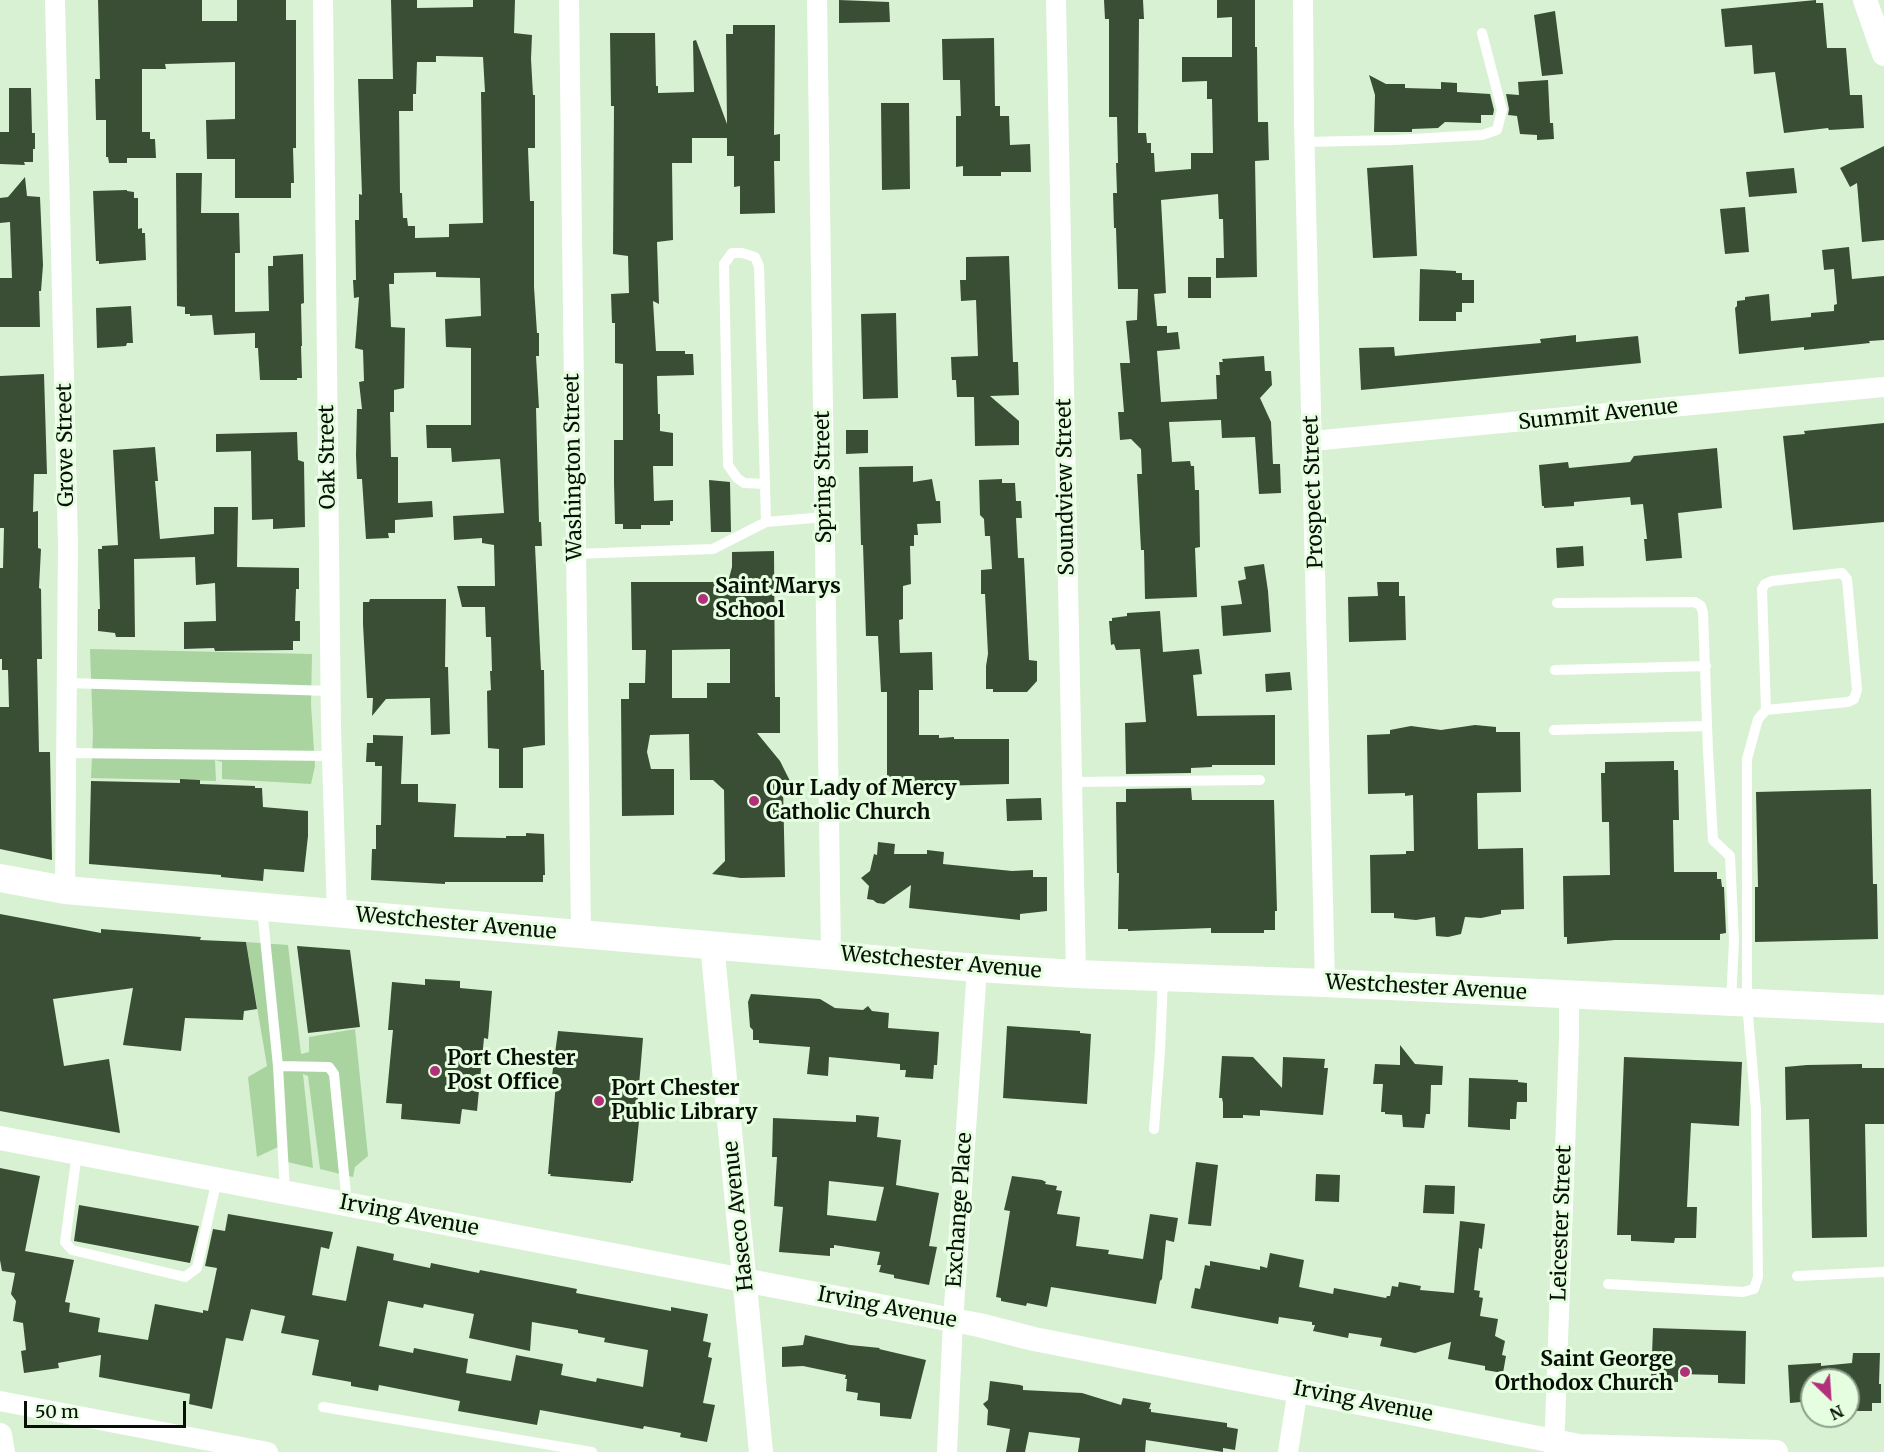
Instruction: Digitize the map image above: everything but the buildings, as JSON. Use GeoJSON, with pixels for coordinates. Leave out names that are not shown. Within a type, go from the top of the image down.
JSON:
{"type":"FeatureCollection","features":[{"type":"Feature","properties":{"kind":"main road","name":"Westchester Avenue"},"geometry":{"type":"LineString","coordinates":[[0,878],[65,890],[977,968],[1884,1009]]}},
{"type":"Feature","properties":{"kind":"street","name":"Grove Street"},"geometry":{"type":"LineString","coordinates":[[55,0],[68,545],[65,890]]}},
{"type":"Feature","properties":{"kind":"street","name":"Oak Street"},"geometry":{"type":"LineString","coordinates":[[323,0],[331,691],[337,914]]}},
{"type":"Feature","properties":{"kind":"street","name":"Washington Street"},"geometry":{"type":"LineString","coordinates":[[569,0],[581,935]]}},
{"type":"Feature","properties":{"kind":"street","name":"Spring Street"},"geometry":{"type":"LineString","coordinates":[[817,0],[831,954]]}},
{"type":"Feature","properties":{"kind":"street","name":"Soundview Street"},"geometry":{"type":"LineString","coordinates":[[1056,0],[1076,974]]}},
{"type":"Feature","properties":{"kind":"street","name":"Prospect Street"},"geometry":{"type":"LineString","coordinates":[[1303,0],[1325,983]]}},
{"type":"Feature","properties":{"kind":"street"},"geometry":{"type":"LineString","coordinates":[[1865,0],[1884,54]]}},
{"type":"Feature","properties":{"kind":"street","name":"Summit Avenue"},"geometry":{"type":"LineString","coordinates":[[1312,441],[1884,387]]}},
{"type":"Feature","properties":{"kind":"street","name":"Haseco Avenue"},"geometry":{"type":"LineString","coordinates":[[712,944],[761,1452]]}},
{"type":"Feature","properties":{"kind":"street","name":"Exchange Place"},"geometry":{"type":"LineString","coordinates":[[947,1452],[953,1321],[977,968]]}},
{"type":"Feature","properties":{"kind":"street","name":"Leicester Street"},"geometry":{"type":"LineString","coordinates":[[1554,1446],[1569,994]]}},
{"type":"Feature","properties":{"kind":"street","name":"Irving Avenue"},"geometry":{"type":"LineString","coordinates":[[0,1138],[746,1280],[1034,1339],[1298,1389],[1554,1446],[1776,1452]]}},
{"type":"Feature","properties":{"kind":"street"},"geometry":{"type":"LineString","coordinates":[[1288,1452],[1298,1389]]}},
{"type":"Feature","properties":{"kind":"street"},"geometry":{"type":"LineString","coordinates":[[0,1401],[268,1452]]}},
{"type":"Feature","properties":{"kind":"street"},"geometry":{"type":"LineString","coordinates":[[0,1435],[3,1452]]}},
{"type":"Feature","properties":{"kind":"lane"},"geometry":{"type":"LineString","coordinates":[[1305,142],[1482,135],[1497,130],[1502,110],[1482,33]]}},
{"type":"Feature","properties":{"kind":"lane"},"geometry":{"type":"LineString","coordinates":[[765,484],[744,483],[737,478],[728,465],[724,264],[732,253],[755,257],[759,266],[765,484],[766,522]]}},
{"type":"Feature","properties":{"kind":"lane"},"geometry":{"type":"LineString","coordinates":[[575,554],[713,549],[766,522],[825,517]]}},
{"type":"Feature","properties":{"kind":"lane"},"geometry":{"type":"LineString","coordinates":[[1739,1003],[1748,759],[1758,719],[1766,711],[1848,702],[1854,699],[1857,690],[1847,579],[1842,573],[1772,581],[1762,589],[1766,711]]}},
{"type":"Feature","properties":{"kind":"lane"},"geometry":{"type":"LineString","coordinates":[[1557,603],[1695,602],[1701,606],[1706,666],[1713,840],[1730,856],[1739,1003],[1756,1110],[1758,1277],[1754,1289],[1743,1292],[1608,1284]]}},
{"type":"Feature","properties":{"kind":"lane"},"geometry":{"type":"LineString","coordinates":[[1555,670],[1706,666]]}},
{"type":"Feature","properties":{"kind":"lane"},"geometry":{"type":"LineString","coordinates":[[67,683],[331,691]]}},
{"type":"Feature","properties":{"kind":"lane"},"geometry":{"type":"LineString","coordinates":[[1554,730],[1707,726]]}},
{"type":"Feature","properties":{"kind":"lane"},"geometry":{"type":"LineString","coordinates":[[66,753],[332,756]]}},
{"type":"Feature","properties":{"kind":"lane"},"geometry":{"type":"LineString","coordinates":[[1072,782],[1260,780]]}},
{"type":"Feature","properties":{"kind":"lane"},"geometry":{"type":"LineString","coordinates":[[262,907],[278,1066],[285,1192]]}},
{"type":"Feature","properties":{"kind":"lane"},"geometry":{"type":"LineString","coordinates":[[1155,1129],[1161,1051],[1163,977]]}},
{"type":"Feature","properties":{"kind":"lane"},"geometry":{"type":"LineString","coordinates":[[278,1066],[329,1067],[334,1074],[347,1204]]}},
{"type":"Feature","properties":{"kind":"lane"},"geometry":{"type":"LineString","coordinates":[[77,1152],[65,1242],[72,1250],[185,1277],[197,1268],[217,1179]]}},
{"type":"Feature","properties":{"kind":"lane"},"geometry":{"type":"LineString","coordinates":[[1797,1276],[1884,1272]]}},
{"type":"Feature","properties":{"kind":"lane"},"geometry":{"type":"LineString","coordinates":[[323,1407],[592,1452]]}},
{"type":"Feature","properties":{"kind":"green space"},"geometry":{"type":"Polygon","coordinates":[[[90,649],[312,654],[311,704],[315,766],[311,784],[222,779],[222,762],[215,760],[216,781],[91,778],[93,734],[90,649]]]}},
{"type":"Feature","properties":{"kind":"green space"},"geometry":{"type":"Polygon","coordinates":[[[246,942],[288,945],[301,1054],[309,1052],[309,1037],[355,1029],[368,1156],[355,1167],[353,1177],[320,1169],[308,1076],[303,1074],[313,1168],[279,1160],[278,1147],[257,1157],[248,1077],[267,1066],[246,942]]]}},
{"type":"Feature","properties":{"kind":"place","name":"Saint Marys School"},"geometry":{"type":"Point","coordinates":[703,599]}},
{"type":"Feature","properties":{"kind":"place","name":"Our Lady of Mercy Catholic Church"},"geometry":{"type":"Point","coordinates":[754,801]}},
{"type":"Feature","properties":{"kind":"place","name":"Port Chester Post Office"},"geometry":{"type":"Point","coordinates":[435,1071]}},
{"type":"Feature","properties":{"kind":"place","name":"Port Chester Public Library"},"geometry":{"type":"Point","coordinates":[599,1101]}},
{"type":"Feature","properties":{"kind":"place","name":"Saint George Orthodox Church"},"geometry":{"type":"Point","coordinates":[1685,1372]}}]}
